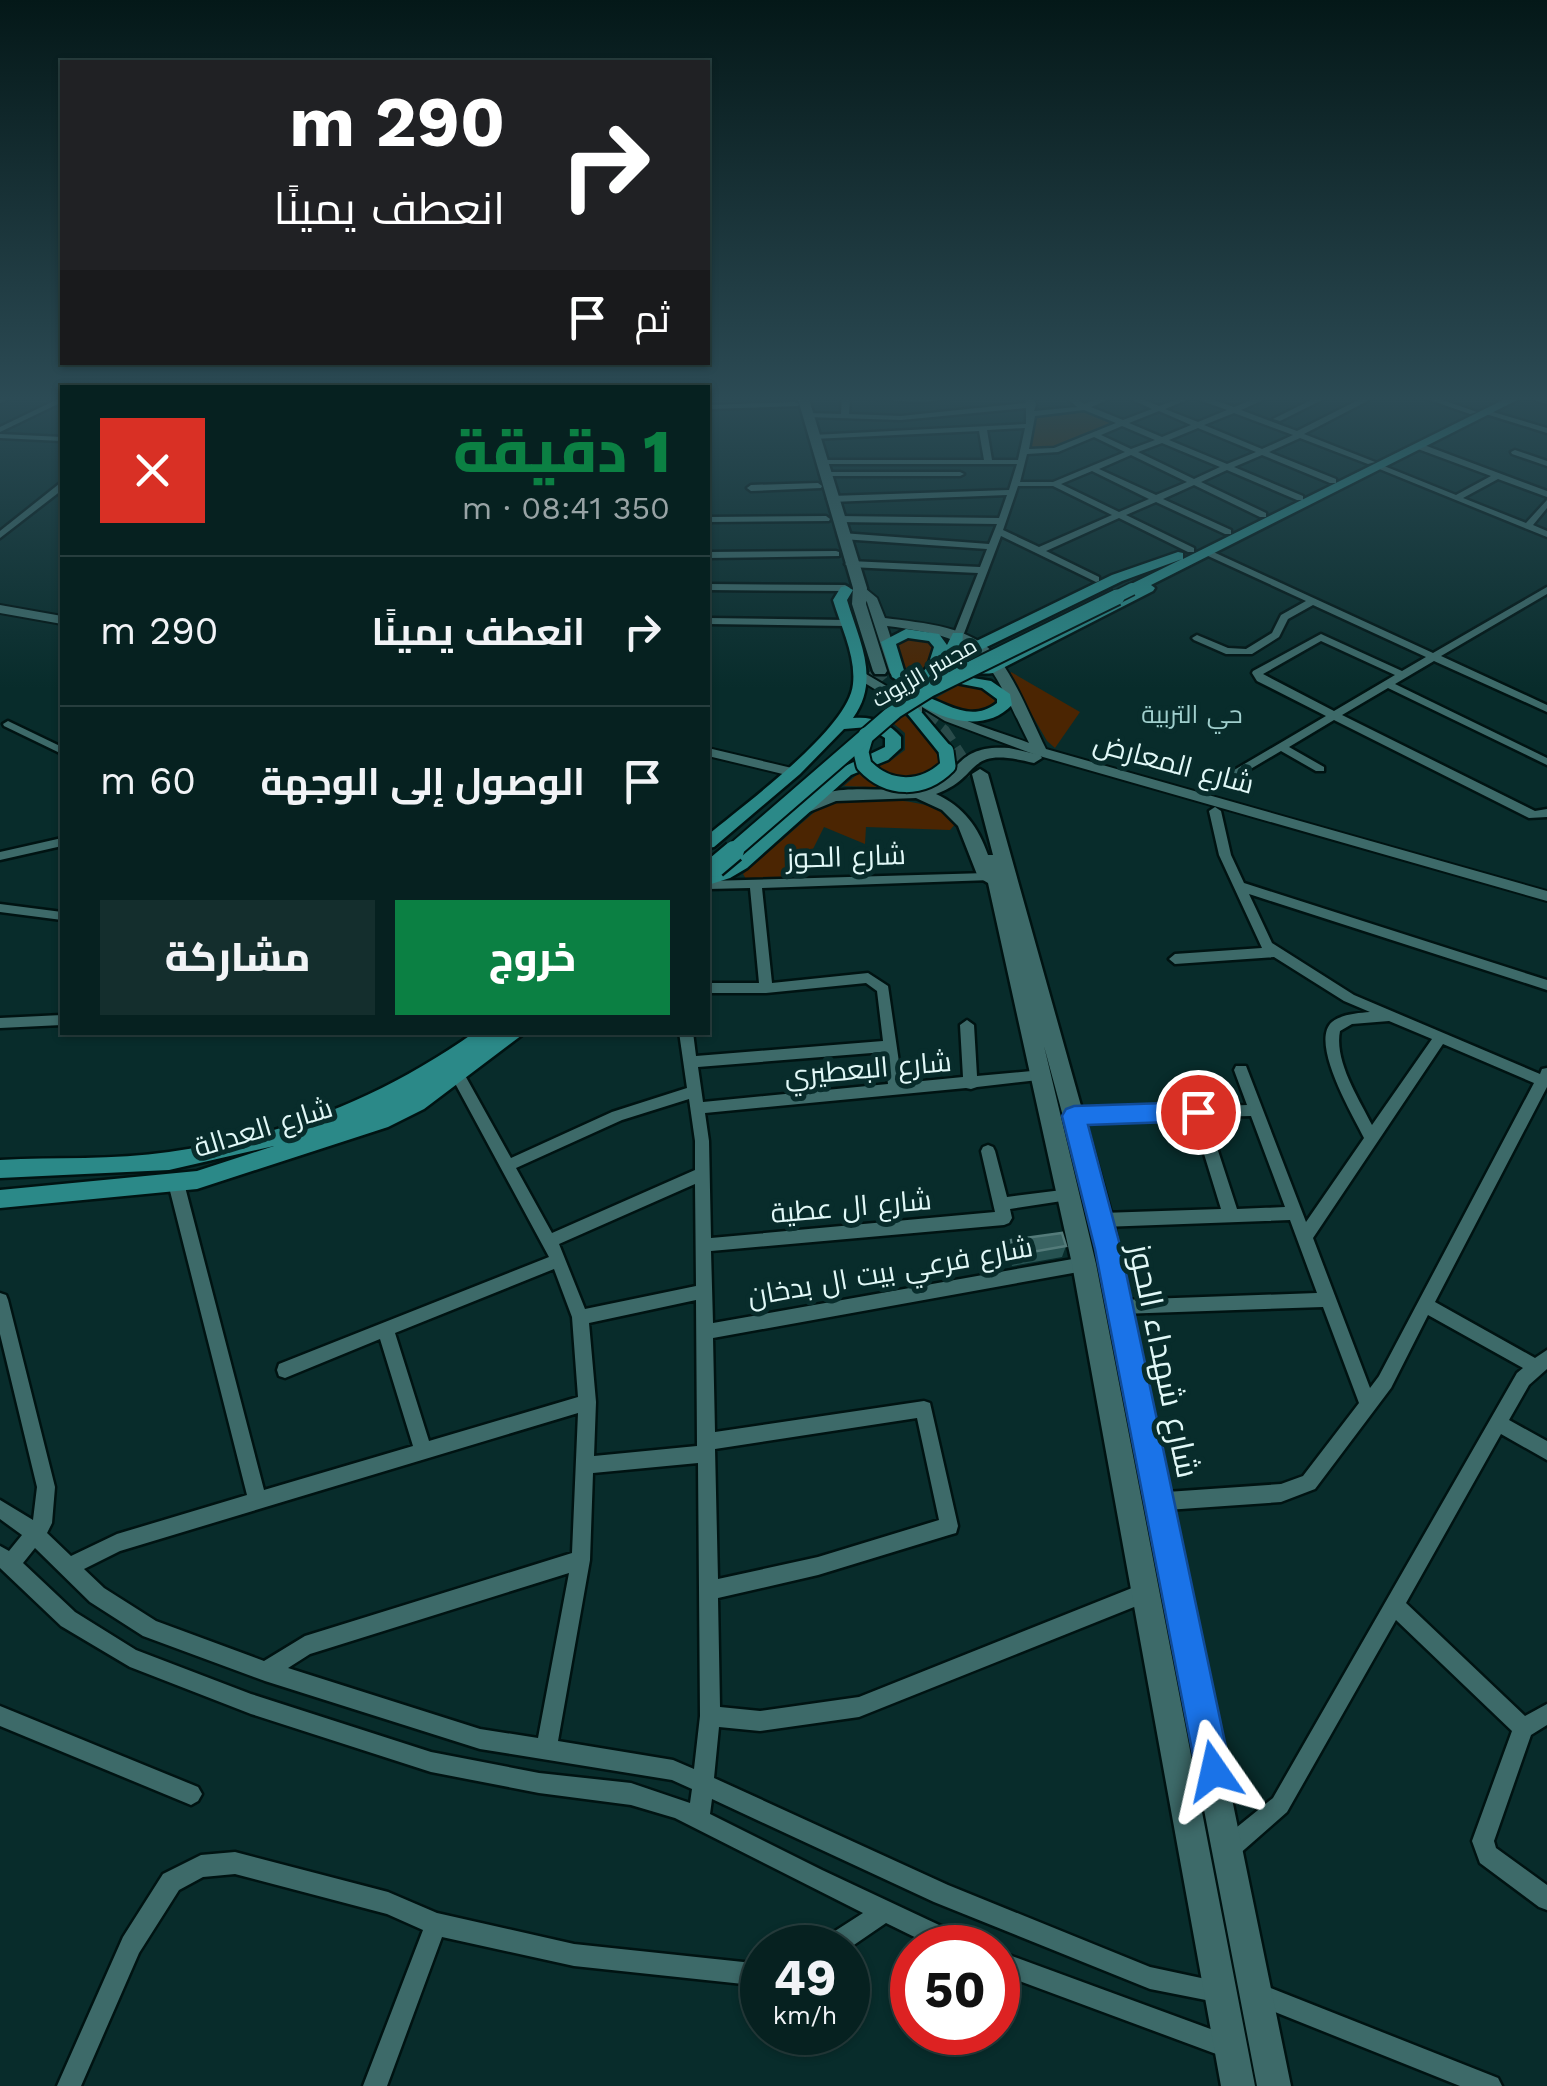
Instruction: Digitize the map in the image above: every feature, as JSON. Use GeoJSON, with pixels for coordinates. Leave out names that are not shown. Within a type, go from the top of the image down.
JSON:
{"type":"FeatureCollection","features":[{"type":"Feature","properties":{"kind":"main road"},"geometry":{"type":"LineString","coordinates":[[710,841],[787,776],[838,726],[871,673],[859,604],[850,589],[826,493]]}},
{"type":"Feature","properties":{"kind":"main road"},"geometry":{"type":"LineString","coordinates":[[829,493],[832,519]]}},
{"type":"Feature","properties":{"kind":"main road"},"geometry":{"type":"LineString","coordinates":[[1127,586],[1309,493]]}},
{"type":"Feature","properties":{"kind":"main road"},"geometry":{"type":"LineString","coordinates":[[1127,586],[1209,553],[1322,493]]}},
{"type":"Feature","properties":{"kind":"main road"},"geometry":{"type":"LineString","coordinates":[[839,545],[850,564],[850,589],[840,600],[871,673]]}},
{"type":"Feature","properties":{"kind":"main road"},"geometry":{"type":"LineString","coordinates":[[958,656],[1132,572],[1186,553]]}},
{"type":"Feature","properties":{"kind":"main road"},"geometry":{"type":"LineString","coordinates":[[958,636],[954,645],[958,656],[975,669],[997,666],[1154,585],[1168,572]]}},
{"type":"Feature","properties":{"kind":"main road","name":"مجسر الزيوت"},"geometry":{"type":"LineString","coordinates":[[710,872],[895,711],[1127,586]]}},
{"type":"Feature","properties":{"kind":"main road","name":"مجسر الزيوت"},"geometry":{"type":"LineString","coordinates":[[710,872],[866,720],[1127,586]]}},
{"type":"Feature","properties":{"kind":"main road"},"geometry":{"type":"LineString","coordinates":[[899,677],[888,646],[892,638],[906,633],[928,635],[940,642],[941,652],[935,666],[914,697]]}},
{"type":"Feature","properties":{"kind":"main road"},"geometry":{"type":"LineString","coordinates":[[914,697],[954,715],[978,719],[994,714],[1006,701],[998,690],[980,682],[944,682]]}},
{"type":"Feature","properties":{"kind":"main road"},"geometry":{"type":"LineString","coordinates":[[866,735],[860,748],[862,764],[871,774],[891,784],[916,785],[936,778],[948,766],[946,751],[914,697]]}},
{"type":"Feature","properties":{"kind":"main road"},"geometry":{"type":"LineString","coordinates":[[710,873],[734,870],[851,768],[883,757],[894,748],[891,733],[878,725],[854,722],[838,726]]}},
{"type":"Feature","properties":{"kind":"main road"},"geometry":{"type":"LineString","coordinates":[[794,816],[835,794],[916,792],[946,784],[972,758],[1004,752]]}},
{"type":"Feature","properties":{"kind":"main road"},"geometry":{"type":"LineString","coordinates":[[1012,910],[1022,877],[985,764],[992,754],[1038,755]]}},
{"type":"Feature","properties":{"kind":"main road","name":"شارع شهداء الحوز"},"geometry":{"type":"LineString","coordinates":[[976,775],[1012,910],[1047,1067],[1238,2086]]}},
{"type":"Feature","properties":{"kind":"main road"},"geometry":{"type":"LineString","coordinates":[[916,792],[950,807],[966,820],[987,877],[1012,910]]}},
{"type":"Feature","properties":{"kind":"main road","name":"شارع العدالة"},"geometry":{"type":"LineString","coordinates":[[0,1169],[169,1161],[278,1137],[356,1112],[431,1074],[482,1035]]}},
{"type":"Feature","properties":{"kind":"main road","name":"شارع العدالة"},"geometry":{"type":"LineString","coordinates":[[0,1199],[197,1180],[381,1121],[416,1103],[512,1035]]}},
{"type":"Feature","properties":{"kind":"main road","name":"شارع شهداء الحوز"},"geometry":{"type":"LineString","coordinates":[[1047,1067],[1074,1116],[1102,1220],[1274,2086]]}},
{"type":"Feature","properties":{"kind":"street"},"geometry":{"type":"LineString","coordinates":[[0,535],[53,493]]}},
{"type":"Feature","properties":{"kind":"street"},"geometry":{"type":"LineString","coordinates":[[831,499],[934,493]]}},
{"type":"Feature","properties":{"kind":"street"},"geometry":{"type":"LineString","coordinates":[[958,636],[1013,493]]}},
{"type":"Feature","properties":{"kind":"street"},"geometry":{"type":"LineString","coordinates":[[1073,493],[1186,553]]}},
{"type":"Feature","properties":{"kind":"street"},"geometry":{"type":"LineString","coordinates":[[1145,493],[1228,532]]}},
{"type":"Feature","properties":{"kind":"street"},"geometry":{"type":"LineString","coordinates":[[1038,551],[1170,493]]}},
{"type":"Feature","properties":{"kind":"street"},"geometry":{"type":"LineString","coordinates":[[1217,493],[1264,515]]}},
{"type":"Feature","properties":{"kind":"street"},"geometry":{"type":"LineString","coordinates":[[1289,493],[1300,498]]}},
{"type":"Feature","properties":{"kind":"street"},"geometry":{"type":"LineString","coordinates":[[1445,493],[1547,534]]}},
{"type":"Feature","properties":{"kind":"street"},"geometry":{"type":"LineString","coordinates":[[1456,498],[1465,493]]}},
{"type":"Feature","properties":{"kind":"street"},"geometry":{"type":"LineString","coordinates":[[1528,526],[1547,504]]}},
{"type":"Feature","properties":{"kind":"street"},"geometry":{"type":"LineString","coordinates":[[710,520],[832,519],[1001,526],[1038,551],[1096,580]]}},
{"type":"Feature","properties":{"kind":"street"},"geometry":{"type":"LineString","coordinates":[[710,555],[839,545],[993,547]]}},
{"type":"Feature","properties":{"kind":"street"},"geometry":{"type":"LineString","coordinates":[[1209,553],[1547,709]]}},
{"type":"Feature","properties":{"kind":"street"},"geometry":{"type":"LineString","coordinates":[[850,564],[982,570]]}},
{"type":"Feature","properties":{"kind":"street"},"geometry":{"type":"LineString","coordinates":[[710,587],[850,589]]}},
{"type":"Feature","properties":{"kind":"street","name":"شارع المعارض"},"geometry":{"type":"LineString","coordinates":[[850,589],[873,601],[888,657],[914,697]]}},
{"type":"Feature","properties":{"kind":"street"},"geometry":{"type":"LineString","coordinates":[[1200,794],[1547,590]]}},
{"type":"Feature","properties":{"kind":"street"},"geometry":{"type":"LineString","coordinates":[[1197,638],[1226,651],[1248,652],[1276,635],[1284,617],[1313,601]]}},
{"type":"Feature","properties":{"kind":"street"},"geometry":{"type":"LineString","coordinates":[[0,609],[60,620]]}},
{"type":"Feature","properties":{"kind":"street"},"geometry":{"type":"LineString","coordinates":[[0,618],[60,628]]}},
{"type":"Feature","properties":{"kind":"street"},"geometry":{"type":"LineString","coordinates":[[710,621],[847,623]]}},
{"type":"Feature","properties":{"kind":"street"},"geometry":{"type":"LineString","coordinates":[[878,621],[958,636],[978,646],[997,666],[1038,755]]}},
{"type":"Feature","properties":{"kind":"street"},"geometry":{"type":"LineString","coordinates":[[1354,651],[1382,633]]}},
{"type":"Feature","properties":{"kind":"street"},"geometry":{"type":"LineString","coordinates":[[1404,676],[1318,637],[1257,673],[1260,680],[1533,815],[1547,813]]}},
{"type":"Feature","properties":{"kind":"street","name":"شارع المعارض"},"geometry":{"type":"LineString","coordinates":[[871,673],[972,735],[1547,907]]}},
{"type":"Feature","properties":{"kind":"street"},"geometry":{"type":"LineString","coordinates":[[1390,684],[1547,762]]}},
{"type":"Feature","properties":{"kind":"street"},"geometry":{"type":"LineString","coordinates":[[8,724],[60,750]]}},
{"type":"Feature","properties":{"kind":"street"},"geometry":{"type":"LineString","coordinates":[[1281,747],[1320,769]]}},
{"type":"Feature","properties":{"kind":"street"},"geometry":{"type":"LineString","coordinates":[[710,753],[787,776]]}},
{"type":"Feature","properties":{"kind":"street"},"geometry":{"type":"LineString","coordinates":[[710,761],[739,764]]}},
{"type":"Feature","properties":{"kind":"street","name":"شارع المعارض"},"geometry":{"type":"LineString","coordinates":[[1107,776],[1200,794],[1547,896]]}},
{"type":"Feature","properties":{"kind":"street"},"geometry":{"type":"LineString","coordinates":[[1130,1504],[1282,1494],[1309,1483],[1385,1382],[1539,1107],[1545,1077],[1439,1040],[1349,998],[1274,952],[1267,946],[1224,854],[1215,810]]}},
{"type":"Feature","properties":{"kind":"street"},"geometry":{"type":"LineString","coordinates":[[0,856],[60,842]]}},
{"type":"Feature","properties":{"kind":"street","name":"شارع الحوز"},"geometry":{"type":"LineString","coordinates":[[710,873],[756,884],[987,877]]}},
{"type":"Feature","properties":{"kind":"street"},"geometry":{"type":"LineString","coordinates":[[756,884],[766,988]]}},
{"type":"Feature","properties":{"kind":"street"},"geometry":{"type":"LineString","coordinates":[[1239,886],[1547,984]]}},
{"type":"Feature","properties":{"kind":"street"},"geometry":{"type":"LineString","coordinates":[[0,908],[60,916]]}},
{"type":"Feature","properties":{"kind":"street"},"geometry":{"type":"LineString","coordinates":[[1175,959],[1274,952]]}},
{"type":"Feature","properties":{"kind":"street"},"geometry":{"type":"LineString","coordinates":[[710,988],[766,988],[868,978],[878,982],[883,989],[896,1090]]}},
{"type":"Feature","properties":{"kind":"street"},"geometry":{"type":"LineString","coordinates":[[1372,1139],[1334,1057],[1330,1039],[1334,1028],[1345,1022],[1388,1016]]}},
{"type":"Feature","properties":{"kind":"street"},"geometry":{"type":"LineString","coordinates":[[0,1023],[60,1020]]}},
{"type":"Feature","properties":{"kind":"street"},"geometry":{"type":"LineString","coordinates":[[967,1024],[971,1084]]}},
{"type":"Feature","properties":{"kind":"street"},"geometry":{"type":"LineString","coordinates":[[686,1035],[702,1174],[704,1290],[710,1716],[706,1783],[699,1818]]}},
{"type":"Feature","properties":{"kind":"street"},"geometry":{"type":"LineString","coordinates":[[1304,1238],[1439,1040]]}},
{"type":"Feature","properties":{"kind":"street"},"geometry":{"type":"LineString","coordinates":[[691,1062],[890,1046]]}},
{"type":"Feature","properties":{"kind":"street","name":"شارع البعطيري"},"geometry":{"type":"LineString","coordinates":[[507,1166],[617,1116],[696,1100],[971,1084],[1047,1067]]}},
{"type":"Feature","properties":{"kind":"street"},"geometry":{"type":"LineString","coordinates":[[1241,1070],[1368,1405]]}},
{"type":"Feature","properties":{"kind":"street"},"geometry":{"type":"LineString","coordinates":[[457,1074],[559,1260],[580,1317],[587,1402],[581,1560],[546,1751]]}},
{"type":"Feature","properties":{"kind":"street"},"geometry":{"type":"LineString","coordinates":[[1074,1116],[1256,1110]]}},
{"type":"Feature","properties":{"kind":"street"},"geometry":{"type":"LineString","coordinates":[[1198,1112],[1231,1215]]}},
{"type":"Feature","properties":{"kind":"street"},"geometry":{"type":"LineString","coordinates":[[988,1151],[1002,1211]]}},
{"type":"Feature","properties":{"kind":"street"},"geometry":{"type":"LineString","coordinates":[[548,1242],[702,1174]]}},
{"type":"Feature","properties":{"kind":"street"},"geometry":{"type":"LineString","coordinates":[[176,1182],[257,1500]]}},
{"type":"Feature","properties":{"kind":"street","name":"شارع ال عطية"},"geometry":{"type":"LineString","coordinates":[[703,1244],[1002,1211],[1070,1195]]}},
{"type":"Feature","properties":{"kind":"street"},"geometry":{"type":"LineString","coordinates":[[1102,1220],[1295,1213]]}},
{"type":"Feature","properties":{"kind":"street"},"geometry":{"type":"LineString","coordinates":[[285,1370],[559,1260]]}},
{"type":"Feature","properties":{"kind":"street","name":"شارع فرعي بيت ال بدخان"},"geometry":{"type":"LineString","coordinates":[[704,1332],[1084,1264]]}},
{"type":"Feature","properties":{"kind":"street"},"geometry":{"type":"LineString","coordinates":[[580,1317],[704,1290]]}},
{"type":"Feature","properties":{"kind":"street"},"geometry":{"type":"LineString","coordinates":[[0,1300],[44,1476],[45,1510],[36,1535],[5,1560],[42,1597],[98,1639],[130,1657],[250,1704],[431,1762],[538,1783],[631,1794],[699,1818],[913,1925]]}},
{"type":"Feature","properties":{"kind":"street"},"geometry":{"type":"LineString","coordinates":[[1120,1307],[1328,1300]]}},
{"type":"Feature","properties":{"kind":"street"},"geometry":{"type":"LineString","coordinates":[[1228,1848],[1280,1805],[1522,1379],[1542,1363],[1425,1305]]}},
{"type":"Feature","properties":{"kind":"street"},"geometry":{"type":"LineString","coordinates":[[386,1331],[423,1448]]}},
{"type":"Feature","properties":{"kind":"street"},"geometry":{"type":"LineString","coordinates":[[69,1567],[117,1543],[423,1448],[587,1402]]}},
{"type":"Feature","properties":{"kind":"street"},"geometry":{"type":"LineString","coordinates":[[586,1465],[924,1409],[949,1526],[818,1566],[707,1591]]}},
{"type":"Feature","properties":{"kind":"street"},"geometry":{"type":"LineString","coordinates":[[1499,1424],[1547,1451]]}},
{"type":"Feature","properties":{"kind":"street"},"geometry":{"type":"LineString","coordinates":[[0,1509],[36,1535],[97,1595],[130,1620],[265,1671],[444,1729],[546,1751],[656,1765],[706,1783],[959,1901],[1150,1978],[1222,1992]]}},
{"type":"Feature","properties":{"kind":"street"},"geometry":{"type":"LineString","coordinates":[[265,1671],[305,1646],[581,1560]]}},
{"type":"Feature","properties":{"kind":"street"},"geometry":{"type":"LineString","coordinates":[[710,1716],[747,1722],[859,1707],[1147,1592]]}},
{"type":"Feature","properties":{"kind":"street"},"geometry":{"type":"LineString","coordinates":[[1394,1605],[1523,1728]]}},
{"type":"Feature","properties":{"kind":"street"},"geometry":{"type":"LineString","coordinates":[[1547,1714],[1523,1728],[1484,1842],[1488,1854],[1547,1898]]}},
{"type":"Feature","properties":{"kind":"street"},"geometry":{"type":"LineString","coordinates":[[0,1716],[190,1794]]}},
{"type":"Feature","properties":{"kind":"street"},"geometry":{"type":"LineString","coordinates":[[69,2086],[132,1945],[171,1882],[201,1866],[235,1863],[388,1903],[436,1924],[574,1956],[740,1973]]}},
{"type":"Feature","properties":{"kind":"street"},"geometry":{"type":"LineString","coordinates":[[864,1925],[884,1912]]}},
{"type":"Feature","properties":{"kind":"street"},"geometry":{"type":"LineString","coordinates":[[374,2086],[436,1924]]}},
{"type":"Feature","properties":{"kind":"street"},"geometry":{"type":"LineString","coordinates":[[1020,1970],[1232,2048]]}},
{"type":"Feature","properties":{"kind":"street"},"geometry":{"type":"LineString","coordinates":[[1257,1994],[1490,2086]]}},
{"type":"Feature","properties":{"kind":"shaded area"},"geometry":{"type":"Polygon","coordinates":[[[919,635],[935,644],[926,672],[906,680],[894,648],[898,640],[919,635]]]}},
{"type":"Feature","properties":{"kind":"shaded area"},"geometry":{"type":"Polygon","coordinates":[[[1011,672],[1080,712],[1055,748],[1047,741],[1009,675],[1011,672]]]}},
{"type":"Feature","properties":{"kind":"shaded area"},"geometry":{"type":"Polygon","coordinates":[[[973,683],[997,697],[996,706],[971,715],[932,700],[961,684],[973,683]]]}},
{"type":"Feature","properties":{"kind":"shaded area"},"geometry":{"type":"Polygon","coordinates":[[[904,715],[934,741],[947,763],[901,788],[844,786],[861,771],[889,762],[905,750],[905,733],[893,723],[904,715]]]}},
{"type":"Feature","properties":{"kind":"shaded area"},"geometry":{"type":"Polygon","coordinates":[[[846,800],[919,803],[957,822],[950,830],[866,827],[865,844],[824,827],[799,877],[746,879],[743,874],[818,809],[846,800]]]}},
{"type":"Feature","properties":{"kind":"building"},"geometry":{"type":"Polygon","coordinates":[[[1062,1233],[1066,1246],[1015,1255],[1011,1240],[1062,1233]]]}},
{"type":"Feature","properties":{"kind":"tunnel"},"geometry":{"type":"LineString","coordinates":[[872,670],[889,691],[943,732],[971,775]]}},
{"type":"Feature","properties":{"kind":"district","name":"حي التربية"},"geometry":{"type":"Point","coordinates":[1192,714]}},
{"type":"Feature","properties":{"kind":"route"},"geometry":{"type":"LineString","coordinates":[[1198,1112],[1074,1116],[1102,1220],[1214,1771]]}}]}
